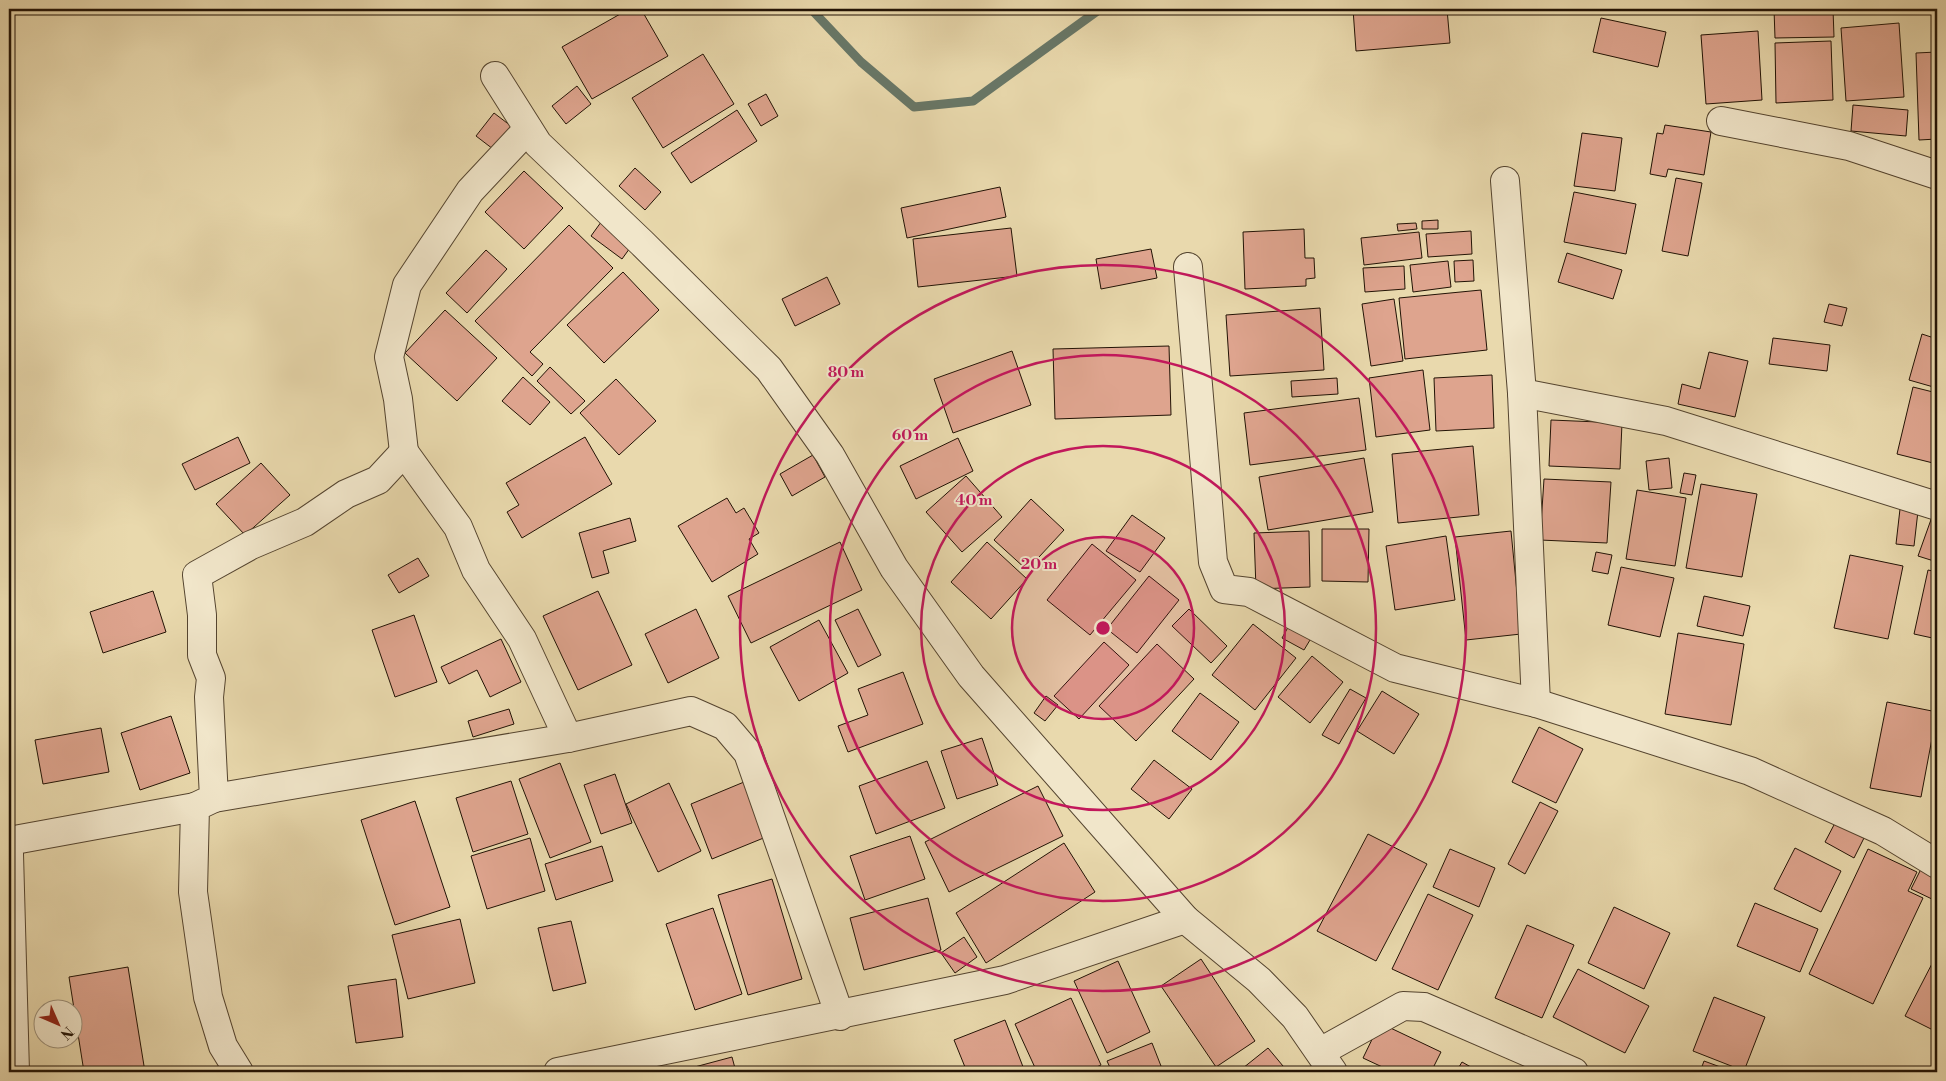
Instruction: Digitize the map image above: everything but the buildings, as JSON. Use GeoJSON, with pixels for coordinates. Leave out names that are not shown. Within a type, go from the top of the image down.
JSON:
{"type":"FeatureCollection","features":[{"type":"Feature","properties":{"kind":"street"},"geometry":{"type":"LineString","coordinates":[[495,76],[538,144],[642,243],[769,369],[830,455],[894,568],[971,676],[1184,919],[1259,980],[1295,1017],[1326,1062],[1403,1006],[1424,1007],[1574,1072]]}},
{"type":"Feature","properties":{"kind":"street"},"geometry":{"type":"LineString","coordinates":[[1721,121],[1849,146],[1937,175]]}},
{"type":"Feature","properties":{"kind":"street"},"geometry":{"type":"LineString","coordinates":[[528,130],[470,191],[407,285],[389,356],[398,399],[404,452],[458,526],[476,570],[522,639],[568,738]]}},
{"type":"Feature","properties":{"kind":"street"},"geometry":{"type":"LineString","coordinates":[[1505,181],[1522,393],[1536,703]]}},
{"type":"Feature","properties":{"kind":"street"},"geometry":{"type":"LineString","coordinates":[[1188,267],[1213,562],[1224,589],[1249,592],[1395,668],[1536,703],[1750,771],[1883,831],[1937,864]]}},
{"type":"Feature","properties":{"kind":"street"},"geometry":{"type":"LineString","coordinates":[[1522,393],[1666,421],[1937,506]]}},
{"type":"Feature","properties":{"kind":"street"},"geometry":{"type":"LineString","coordinates":[[239,1072],[223,1046],[208,997],[193,892],[204,803],[211,678],[202,655],[202,615],[197,575],[251,545],[305,522],[346,494],[378,480],[404,452]]}},
{"type":"Feature","properties":{"kind":"street"},"geometry":{"type":"LineString","coordinates":[[9,841],[204,803],[568,738],[691,711],[725,726],[748,753],[840,1016]]}},
{"type":"Feature","properties":{"kind":"street"},"geometry":{"type":"LineString","coordinates":[[9,854],[15,1072]]}},
{"type":"Feature","properties":{"kind":"street"},"geometry":{"type":"LineString","coordinates":[[558,1072],[840,1016],[1005,980],[1184,919]]}},
{"type":"Feature","properties":{"kind":"waterway"},"geometry":{"type":"LineString","coordinates":[[811,9],[861,62],[914,107],[973,101],[1100,9]]}}]}
